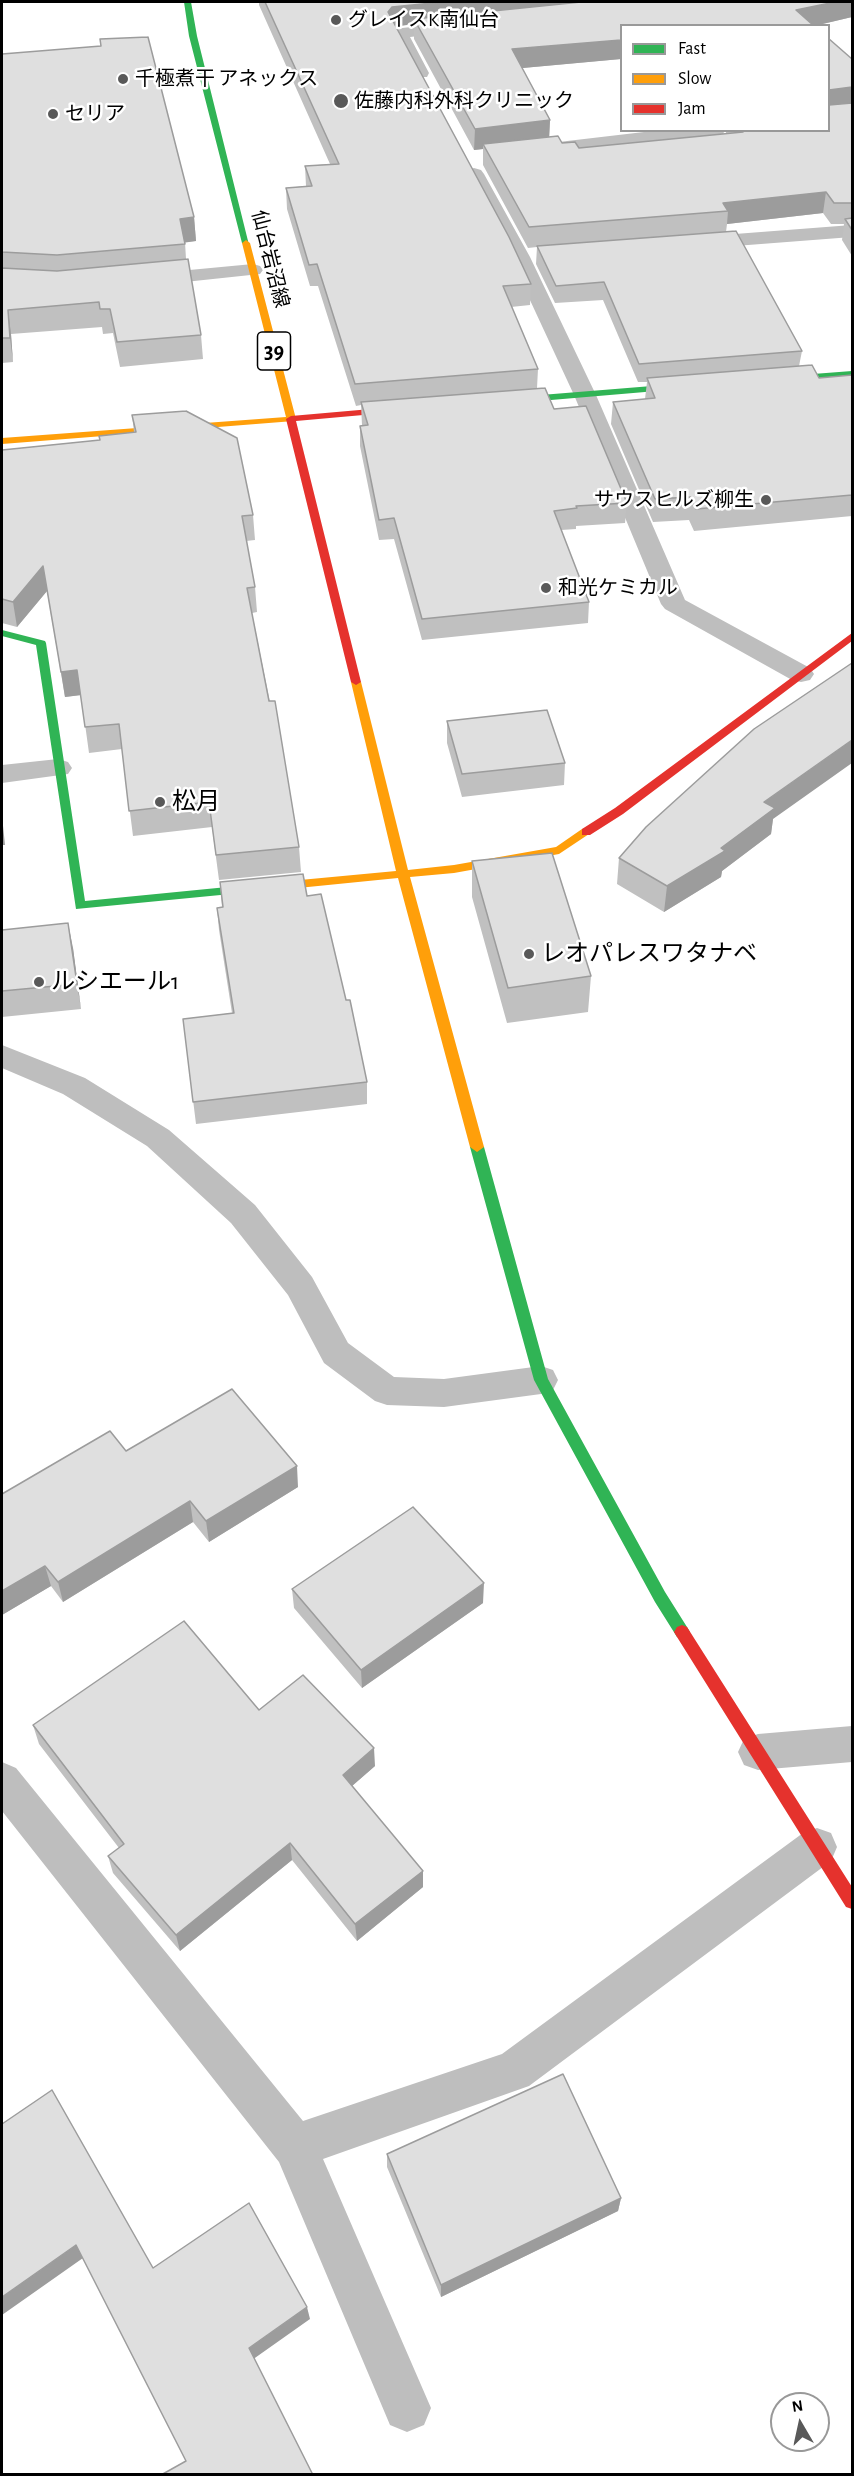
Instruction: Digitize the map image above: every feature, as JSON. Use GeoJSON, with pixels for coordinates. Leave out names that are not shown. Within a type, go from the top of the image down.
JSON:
{"type":"FeatureCollection","features":[{"type":"Feature","properties":{"kind":"street","name":"仙台岩沼線"},"geometry":{"type":"LineString","coordinates":[[187,2],[193,36],[291,419],[403,874],[540,1380],[660,1596],[852,1902]]}},
{"type":"Feature","properties":{"kind":"street"},"geometry":{"type":"LineString","coordinates":[[432,96],[399,33],[469,26]]}},
{"type":"Feature","properties":{"kind":"street"},"geometry":{"type":"LineString","coordinates":[[512,154],[700,132]]}},
{"type":"Feature","properties":{"kind":"street"},"geometry":{"type":"LineString","coordinates":[[477,158],[466,159],[520,257],[585,395],[674,604],[801,674]]}},
{"type":"Feature","properties":{"kind":"street"},"geometry":{"type":"LineString","coordinates":[[674,245],[852,231]]}},
{"type":"Feature","properties":{"kind":"street"},"geometry":{"type":"LineString","coordinates":[[520,257],[544,255]]}},
{"type":"Feature","properties":{"kind":"street"},"geometry":{"type":"LineString","coordinates":[[132,281],[253,270]]}},
{"type":"Feature","properties":{"kind":"street"},"geometry":{"type":"LineString","coordinates":[[759,381],[852,374]]}},
{"type":"Feature","properties":{"kind":"street"},"geometry":{"type":"LineString","coordinates":[[491,402],[701,386]]}},
{"type":"Feature","properties":{"kind":"street"},"geometry":{"type":"LineString","coordinates":[[2,441],[421,408]]}},
{"type":"Feature","properties":{"kind":"street"},"geometry":{"type":"LineString","coordinates":[[2,633],[41,643],[80,906],[454,869],[559,850],[619,811],[852,636]]}},
{"type":"Feature","properties":{"kind":"street"},"geometry":{"type":"LineString","coordinates":[[2,774],[58,768]]}},
{"type":"Feature","properties":{"kind":"street"},"geometry":{"type":"LineString","coordinates":[[2,1056],[74,1086],[158,1138],[243,1214],[300,1286],[336,1353],[387,1391],[444,1392],[540,1380]]}},
{"type":"Feature","properties":{"kind":"street"},"geometry":{"type":"LineString","coordinates":[[758,1752],[852,1744]]}},
{"type":"Feature","properties":{"kind":"street"},"geometry":{"type":"LineString","coordinates":[[2,1781],[296,2146],[407,2408]]}},
{"type":"Feature","properties":{"kind":"street"},"geometry":{"type":"LineString","coordinates":[[296,2146],[514,2071],[818,1847]]}},
{"type":"Feature","properties":{"kind":"building"},"geometry":{"type":"Polygon","coordinates":[[[265,2],[442,2],[392,7],[388,12],[509,237],[531,284],[503,286],[538,369],[355,384],[317,264],[309,265],[286,188],[312,186],[305,166],[339,164],[265,2]]]}},
{"type":"Feature","properties":{"kind":"building"},"geometry":{"type":"Polygon","coordinates":[[[581,2],[835,2],[796,10],[812,24],[620,24],[620,40],[512,49],[550,120],[475,129],[414,19],[581,2]]]}},
{"type":"Feature","properties":{"kind":"building"},"geometry":{"type":"Polygon","coordinates":[[[148,37],[194,217],[180,219],[185,244],[57,255],[2,252],[2,54],[101,46],[100,39],[148,37]]]}},
{"type":"Feature","properties":{"kind":"building"},"geometry":{"type":"Polygon","coordinates":[[[830,40],[852,59],[852,87],[830,90],[830,40]]]}},
{"type":"Feature","properties":{"kind":"building"},"geometry":{"type":"Polygon","coordinates":[[[852,103],[852,203],[834,203],[826,192],[723,203],[728,211],[529,227],[483,144],[558,136],[562,143],[575,142],[579,148],[743,132],[830,132],[830,105],[852,103]]]}},
{"type":"Feature","properties":{"kind":"building"},"geometry":{"type":"Polygon","coordinates":[[[852,218],[852,230],[845,219],[852,218]]]}},
{"type":"Feature","properties":{"kind":"building"},"geometry":{"type":"Polygon","coordinates":[[[736,231],[802,351],[639,364],[604,282],[556,286],[537,246],[736,231]]]}},
{"type":"Feature","properties":{"kind":"building"},"geometry":{"type":"Polygon","coordinates":[[[188,259],[201,335],[117,342],[110,309],[100,309],[99,302],[8,310],[10,338],[2,338],[2,268],[57,271],[188,259]]]}},
{"type":"Feature","properties":{"kind":"building"},"geometry":{"type":"Polygon","coordinates":[[[812,365],[819,378],[852,375],[852,495],[696,509],[691,497],[655,499],[613,402],[655,398],[647,378],[812,365]]]}},
{"type":"Feature","properties":{"kind":"building"},"geometry":{"type":"Polygon","coordinates":[[[545,388],[554,409],[586,406],[627,503],[576,506],[577,508],[554,511],[589,602],[422,619],[394,518],[379,520],[360,426],[368,425],[361,402],[545,388]]]}},
{"type":"Feature","properties":{"kind":"building"},"geometry":{"type":"Polygon","coordinates":[[[186,411],[237,438],[253,515],[242,516],[255,587],[247,588],[269,701],[275,701],[299,847],[216,855],[209,802],[129,811],[119,724],[85,727],[77,670],[61,672],[43,566],[13,602],[2,599],[2,450],[100,440],[99,436],[136,432],[132,415],[186,411]]]}},
{"type":"Feature","properties":{"kind":"building"},"geometry":{"type":"Polygon","coordinates":[[[852,663],[852,740],[764,802],[775,808],[721,848],[725,851],[667,886],[619,858],[646,827],[754,729],[852,663]]]}},
{"type":"Feature","properties":{"kind":"building"},"geometry":{"type":"Polygon","coordinates":[[[547,710],[565,763],[462,774],[447,721],[547,710]]]}},
{"type":"Feature","properties":{"kind":"building","name":"レオパレスワタナベ"},"geometry":{"type":"Polygon","coordinates":[[[552,853],[591,976],[508,988],[472,861],[552,853]]]}},
{"type":"Feature","properties":{"kind":"building"},"geometry":{"type":"Polygon","coordinates":[[[303,874],[307,896],[321,894],[346,1000],[350,1000],[367,1082],[193,1102],[183,1019],[234,1013],[217,908],[223,907],[220,882],[303,874]]]}},
{"type":"Feature","properties":{"kind":"building"},"geometry":{"type":"Polygon","coordinates":[[[68,923],[77,984],[2,991],[2,930],[68,923]]]}},
{"type":"Feature","properties":{"kind":"building"},"geometry":{"type":"Polygon","coordinates":[[[232,1389],[297,1466],[206,1521],[190,1501],[58,1582],[45,1566],[2,1591],[2,1494],[110,1431],[126,1451],[232,1389]]]}},
{"type":"Feature","properties":{"kind":"building"},"geometry":{"type":"Polygon","coordinates":[[[413,1507],[484,1583],[361,1670],[292,1589],[413,1507]]]}},
{"type":"Feature","properties":{"kind":"building"},"geometry":{"type":"Polygon","coordinates":[[[184,1621],[259,1710],[303,1675],[374,1748],[343,1775],[423,1871],[355,1924],[290,1843],[176,1935],[108,1856],[124,1844],[33,1725],[184,1621]]]}},
{"type":"Feature","properties":{"kind":"building"},"geometry":{"type":"Polygon","coordinates":[[[563,2074],[621,2198],[441,2285],[387,2154],[563,2074]]]}},
{"type":"Feature","properties":{"kind":"building"},"geometry":{"type":"Polygon","coordinates":[[[52,2090],[153,2268],[249,2203],[307,2307],[249,2348],[313,2475],[161,2475],[186,2461],[76,2245],[2,2297],[2,2124],[52,2090]]]}},
{"type":"Feature","properties":{"kind":"traffic: fast"},"geometry":{"type":"LineString","coordinates":[[187,2],[193,36],[246,243]]}},
{"type":"Feature","properties":{"kind":"traffic: fast"},"geometry":{"type":"LineString","coordinates":[[774,380],[852,374]]}},
{"type":"Feature","properties":{"kind":"traffic: fast"},"geometry":{"type":"LineString","coordinates":[[504,401],[689,386]]}},
{"type":"Feature","properties":{"kind":"traffic: fast"},"geometry":{"type":"LineString","coordinates":[[2,633],[41,643],[80,906],[268,887]]}},
{"type":"Feature","properties":{"kind":"traffic: fast"},"geometry":{"type":"LineString","coordinates":[[477,1147],[541,1380],[660,1597],[682,1632]]}},
{"type":"Feature","properties":{"kind":"traffic: slow"},"geometry":{"type":"LineString","coordinates":[[2,441],[291,419],[246,243]]}},
{"type":"Feature","properties":{"kind":"traffic: slow"},"geometry":{"type":"LineString","coordinates":[[356,682],[403,874],[477,1147]]}},
{"type":"Feature","properties":{"kind":"traffic: slow"},"geometry":{"type":"LineString","coordinates":[[268,887],[454,869],[559,850],[586,832]]}},
{"type":"Feature","properties":{"kind":"traffic: jam"},"geometry":{"type":"LineString","coordinates":[[356,682],[291,419],[405,409]]}},
{"type":"Feature","properties":{"kind":"traffic: jam"},"geometry":{"type":"LineString","coordinates":[[586,832],[619,811],[852,636]]}},
{"type":"Feature","properties":{"kind":"traffic: jam"},"geometry":{"type":"LineString","coordinates":[[682,1632],[852,1901]]}},
{"type":"Feature","properties":{"kind":"place","name":"グレイスK南仙台"},"geometry":{"type":"Point","coordinates":[336,20]}},
{"type":"Feature","properties":{"kind":"place","name":"千極煮干 アネックス"},"geometry":{"type":"Point","coordinates":[123,79]}},
{"type":"Feature","properties":{"kind":"place","name":"佐藤内科外科クリニック"},"geometry":{"type":"Point","coordinates":[341,101]}},
{"type":"Feature","properties":{"kind":"place","name":"セリア"},"geometry":{"type":"Point","coordinates":[53,114]}},
{"type":"Feature","properties":{"kind":"place","name":"サウスヒルズ柳生"},"geometry":{"type":"Point","coordinates":[766,500]}},
{"type":"Feature","properties":{"kind":"place","name":"和光ケミカル"},"geometry":{"type":"Point","coordinates":[546,588]}},
{"type":"Feature","properties":{"kind":"place","name":"松月"},"geometry":{"type":"Point","coordinates":[160,802]}},
{"type":"Feature","properties":{"kind":"place","name":"レオパレスワタナベ"},"geometry":{"type":"Point","coordinates":[529,954]}},
{"type":"Feature","properties":{"kind":"place","name":"ルシエール1"},"geometry":{"type":"Point","coordinates":[39,982]}}]}
